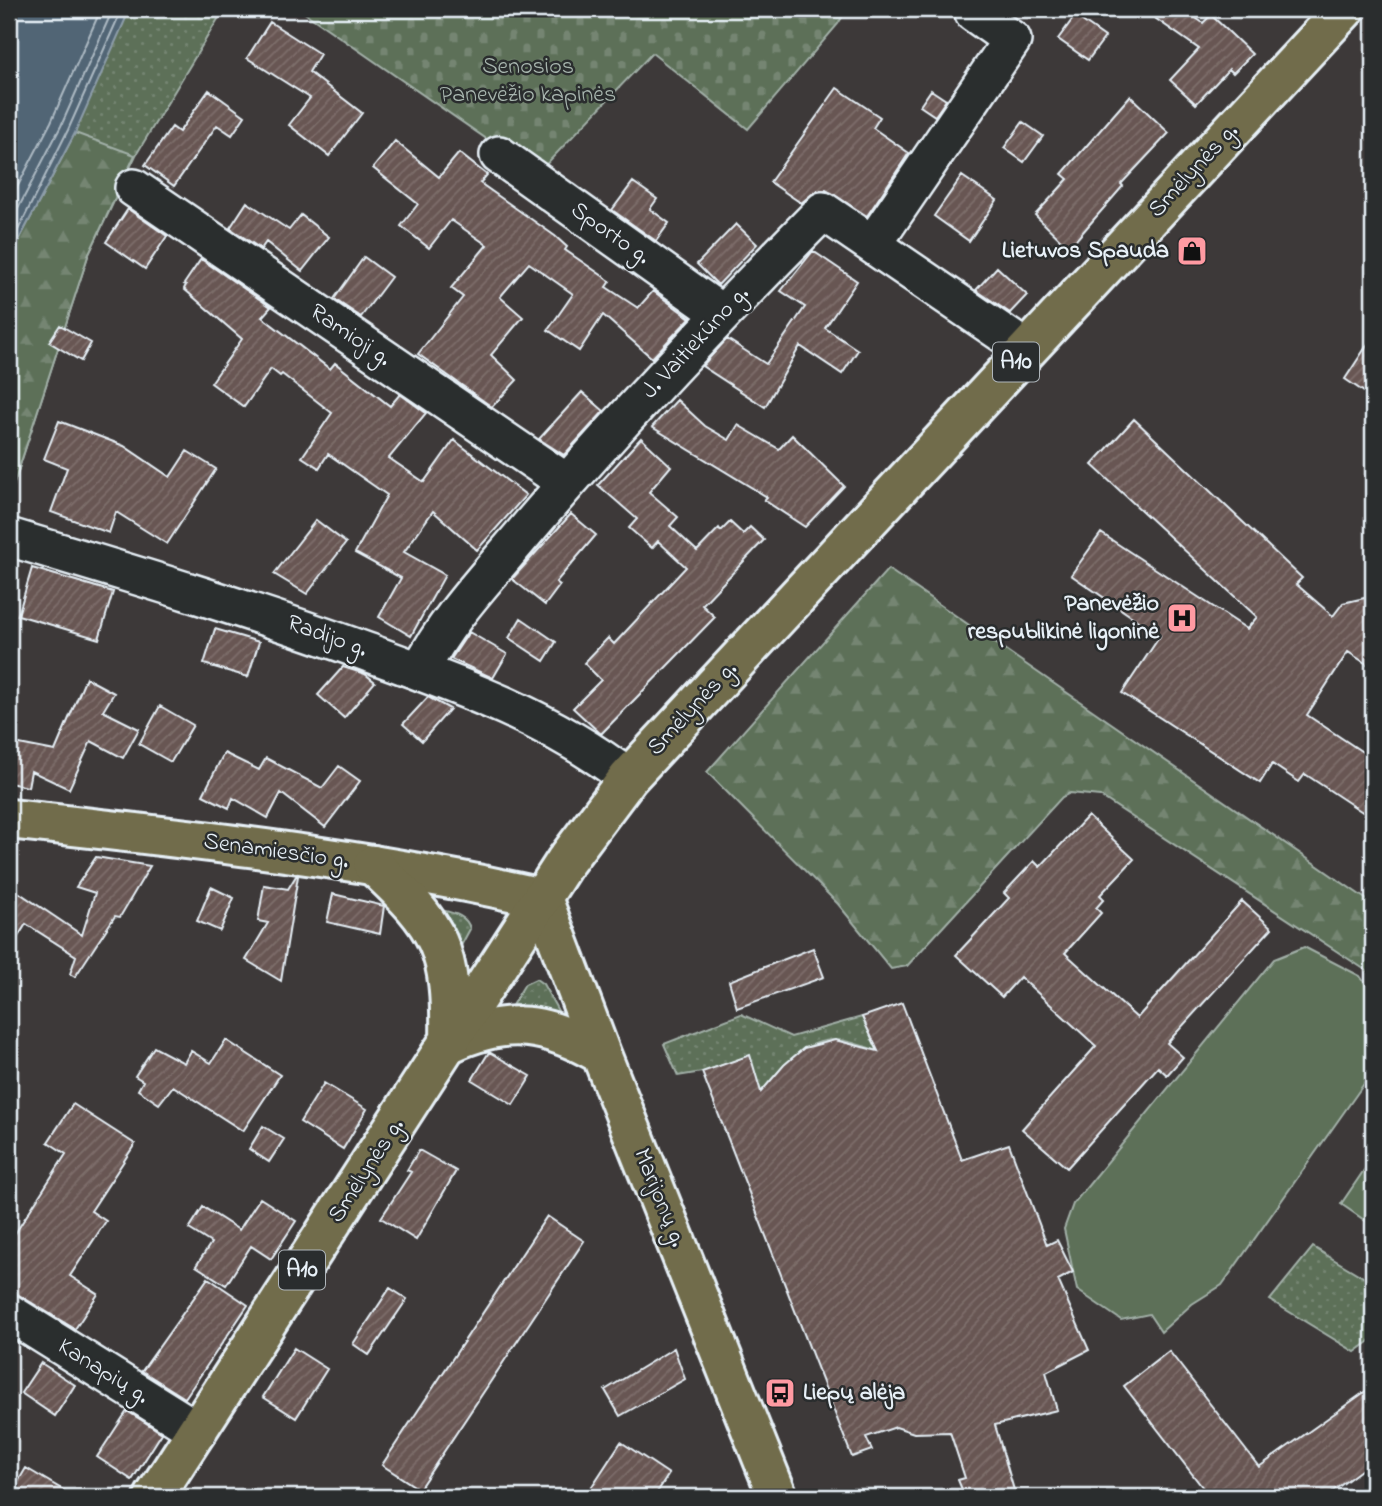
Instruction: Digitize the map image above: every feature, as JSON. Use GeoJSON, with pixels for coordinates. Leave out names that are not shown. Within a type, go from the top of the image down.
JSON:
{"type":"FeatureCollection","features":[{"type":"Feature","properties":{"kind":"main road","name":"Smėlynės g."},"geometry":{"type":"LineString","coordinates":[[155,1497],[542,898],[628,778],[1345,9]]}},
{"type":"Feature","properties":{"kind":"main road","name":"Senamiesčio g."},"geometry":{"type":"LineString","coordinates":[[9,818],[373,865],[470,881],[542,898]]}},
{"type":"Feature","properties":{"kind":"main road"},"geometry":{"type":"LineString","coordinates":[[373,865],[408,898],[433,928],[446,964],[451,1007],[450,1043],[484,1030],[504,1026],[535,1026],[572,1037],[601,1055]]}},
{"type":"Feature","properties":{"kind":"main road","name":"Marijonų g."},"geometry":{"type":"LineString","coordinates":[[542,898],[601,1055],[778,1497]]}},
{"type":"Feature","properties":{"kind":"street"},"geometry":{"type":"LineString","coordinates":[[873,244],[1012,40],[974,13]]}},
{"type":"Feature","properties":{"kind":"street","name":"Sporto g."},"geometry":{"type":"LineString","coordinates":[[499,155],[722,314]]}},
{"type":"Feature","properties":{"kind":"street","name":"Ramioji g."},"geometry":{"type":"LineString","coordinates":[[134,188],[567,483]]}},
{"type":"Feature","properties":{"kind":"street","name":"J. Vaitiekūno g."},"geometry":{"type":"LineString","coordinates":[[420,671],[448,623],[567,483],[722,314],[823,211],[1027,349]]}},
{"type":"Feature","properties":{"kind":"street","name":"Radijo g."},"geometry":{"type":"LineString","coordinates":[[9,537],[247,608],[420,671],[506,706],[589,748],[628,778]]}},
{"type":"Feature","properties":{"kind":"street","name":"Kanapių g."},"geometry":{"type":"LineString","coordinates":[[9,1313],[198,1431]]}},
{"type":"Feature","properties":{"kind":"green space"},"geometry":{"type":"Polygon","coordinates":[[[9,9],[224,9],[136,155],[88,256],[9,499],[9,9]]]}},
{"type":"Feature","properties":{"kind":"green space","name":"Senosios Panevėžio kapinės"},"geometry":{"type":"Polygon","coordinates":[[[299,9],[847,9],[838,24],[748,129],[652,53],[537,174],[299,9]]]}},
{"type":"Feature","properties":{"kind":"green space"},"geometry":{"type":"Polygon","coordinates":[[[75,133],[135,155],[88,256],[9,499],[9,268],[19,240],[75,133]]]}},
{"type":"Feature","properties":{"kind":"green space"},"geometry":{"type":"Polygon","coordinates":[[[888,569],[1373,904],[1373,975],[1100,796],[1070,793],[1062,797],[907,966],[891,969],[838,904],[707,772],[888,569]]]}},
{"type":"Feature","properties":{"kind":"green space"},"geometry":{"type":"Polygon","coordinates":[[[434,908],[456,914],[468,924],[470,929],[457,953],[434,908]]]}},
{"type":"Feature","properties":{"kind":"green space"},"geometry":{"type":"Polygon","coordinates":[[[1304,947],[1360,976],[1373,995],[1373,1071],[1222,1285],[1192,1304],[1161,1332],[1149,1314],[1121,1320],[1077,1290],[1064,1229],[1073,1204],[1274,959],[1304,947]]]}},
{"type":"Feature","properties":{"kind":"green space"},"geometry":{"type":"Polygon","coordinates":[[[536,979],[543,984],[561,1016],[508,1012],[525,984],[536,979]]]}},
{"type":"Feature","properties":{"kind":"green space"},"geometry":{"type":"Polygon","coordinates":[[[741,1014],[791,1037],[862,1017],[878,1051],[840,1040],[823,1041],[793,1057],[761,1092],[749,1056],[702,1072],[678,1076],[664,1044],[741,1014]]]}},
{"type":"Feature","properties":{"kind":"green space"},"geometry":{"type":"Polygon","coordinates":[[[1373,1157],[1373,1226],[1341,1204],[1373,1157]]]}},
{"type":"Feature","properties":{"kind":"green space"},"geometry":{"type":"Polygon","coordinates":[[[1313,1247],[1373,1283],[1373,1339],[1355,1352],[1270,1300],[1313,1247]]]}},
{"type":"Feature","properties":{"kind":"water"},"geometry":{"type":"Polygon","coordinates":[[[10,9],[130,9],[75,133],[19,240],[9,268],[10,9]]]}},
{"type":"Feature","properties":{"kind":"building"},"geometry":{"type":"Polygon","coordinates":[[[1142,9],[1183,9],[1203,23],[1211,15],[1252,54],[1233,73],[1229,69],[1196,104],[1170,80],[1199,49],[1142,9]]]}},
{"type":"Feature","properties":{"kind":"building"},"geometry":{"type":"Polygon","coordinates":[[[1075,16],[1105,37],[1088,60],[1058,39],[1075,16]]]}},
{"type":"Feature","properties":{"kind":"building"},"geometry":{"type":"Polygon","coordinates":[[[270,22],[320,54],[309,72],[362,113],[329,156],[289,125],[310,98],[247,58],[270,22]]]}},
{"type":"Feature","properties":{"kind":"building"},"geometry":{"type":"Polygon","coordinates":[[[837,88],[880,117],[873,128],[909,153],[867,216],[826,190],[816,191],[801,203],[770,182],[837,88]]]}},
{"type":"Feature","properties":{"kind":"building"},"geometry":{"type":"Polygon","coordinates":[[[209,90],[245,116],[232,135],[217,125],[174,186],[145,165],[172,127],[179,132],[209,90]]]}},
{"type":"Feature","properties":{"kind":"building"},"geometry":{"type":"Polygon","coordinates":[[[931,90],[946,100],[935,116],[920,106],[931,90]]]}},
{"type":"Feature","properties":{"kind":"building"},"geometry":{"type":"Polygon","coordinates":[[[1130,96],[1169,133],[1121,184],[1123,186],[1069,248],[1035,215],[1068,179],[1062,174],[1130,96]]]}},
{"type":"Feature","properties":{"kind":"building"},"geometry":{"type":"Polygon","coordinates":[[[1023,122],[1043,136],[1024,162],[1004,148],[1023,122]]]}},
{"type":"Feature","properties":{"kind":"building"},"geometry":{"type":"Polygon","coordinates":[[[395,141],[439,177],[459,153],[487,175],[480,183],[555,236],[567,247],[565,250],[610,281],[606,287],[638,308],[653,291],[690,318],[652,358],[603,315],[579,351],[548,330],[573,294],[529,263],[500,297],[523,317],[491,355],[517,380],[492,407],[418,354],[463,297],[451,288],[487,245],[451,220],[429,248],[401,226],[418,204],[373,168],[395,141]]]}},
{"type":"Feature","properties":{"kind":"building"},"geometry":{"type":"Polygon","coordinates":[[[962,176],[997,200],[969,241],[934,216],[962,176]]]}},
{"type":"Feature","properties":{"kind":"building"},"geometry":{"type":"Polygon","coordinates":[[[633,182],[657,199],[650,209],[669,223],[656,241],[612,210],[633,182]]]}},
{"type":"Feature","properties":{"kind":"building"},"geometry":{"type":"Polygon","coordinates":[[[247,202],[289,230],[301,215],[329,237],[302,271],[266,242],[261,249],[230,228],[247,202]]]}},
{"type":"Feature","properties":{"kind":"building"},"geometry":{"type":"Polygon","coordinates":[[[128,209],[167,236],[145,269],[106,242],[128,209]]]}},
{"type":"Feature","properties":{"kind":"building"},"geometry":{"type":"Polygon","coordinates":[[[736,224],[757,244],[718,285],[697,264],[736,224]]]}},
{"type":"Feature","properties":{"kind":"building"},"geometry":{"type":"Polygon","coordinates":[[[813,251],[857,281],[825,328],[858,350],[842,374],[800,346],[765,407],[702,366],[727,339],[766,364],[805,307],[781,291],[813,251]]]}},
{"type":"Feature","properties":{"kind":"building"},"geometry":{"type":"Polygon","coordinates":[[[364,257],[391,277],[361,317],[334,299],[364,257]]]}},
{"type":"Feature","properties":{"kind":"building"},"geometry":{"type":"Polygon","coordinates":[[[201,259],[271,307],[262,317],[330,369],[335,363],[390,406],[400,394],[426,413],[389,458],[424,482],[454,440],[526,495],[477,550],[433,511],[404,552],[445,575],[411,636],[379,617],[401,578],[355,553],[387,495],[328,454],[319,468],[302,457],[332,413],[282,374],[280,376],[271,369],[244,407],[211,383],[242,339],[184,289],[184,284],[201,259]]]}},
{"type":"Feature","properties":{"kind":"building"},"geometry":{"type":"Polygon","coordinates":[[[997,267],[1027,295],[1010,313],[976,290],[997,267]]]}},
{"type":"Feature","properties":{"kind":"building"},"geometry":{"type":"Polygon","coordinates":[[[60,325],[91,343],[81,361],[49,342],[60,325]]]}},
{"type":"Feature","properties":{"kind":"building"},"geometry":{"type":"Polygon","coordinates":[[[1373,336],[1373,398],[1345,379],[1373,336]]]}},
{"type":"Feature","properties":{"kind":"building"},"geometry":{"type":"Polygon","coordinates":[[[582,392],[604,411],[564,455],[539,439],[582,392]]]}},
{"type":"Feature","properties":{"kind":"building"},"geometry":{"type":"Polygon","coordinates":[[[677,400],[705,426],[729,440],[738,425],[779,449],[792,435],[844,486],[805,527],[764,500],[767,497],[652,427],[677,400]]]}},
{"type":"Feature","properties":{"kind":"building","name":"Panevėžio respublikinė ligoninė"},"geometry":{"type":"Polygon","coordinates":[[[1134,419],[1302,578],[1296,584],[1333,616],[1343,603],[1373,596],[1373,668],[1348,652],[1307,715],[1373,759],[1373,819],[1305,774],[1299,782],[1272,764],[1260,783],[1122,693],[1160,636],[1071,575],[1101,533],[1247,629],[1257,617],[1092,465],[1134,419]]]}},
{"type":"Feature","properties":{"kind":"building"},"geometry":{"type":"Polygon","coordinates":[[[59,421],[124,446],[170,477],[187,451],[216,469],[167,544],[116,512],[109,533],[51,512],[67,468],[44,459],[59,421]]]}},
{"type":"Feature","properties":{"kind":"building"},"geometry":{"type":"Polygon","coordinates":[[[641,438],[671,466],[649,492],[678,517],[670,526],[697,551],[719,528],[721,531],[730,522],[743,534],[750,527],[764,540],[702,605],[715,617],[601,734],[573,708],[601,680],[584,663],[608,638],[614,644],[686,567],[658,541],[652,548],[629,528],[637,519],[598,485],[641,438]]]}},
{"type":"Feature","properties":{"kind":"building"},"geometry":{"type":"Polygon","coordinates":[[[571,514],[596,535],[556,582],[560,585],[545,605],[512,579],[571,514]]]}},
{"type":"Feature","properties":{"kind":"building"},"geometry":{"type":"Polygon","coordinates":[[[316,520],[346,543],[307,594],[274,574],[316,520]]]}},
{"type":"Feature","properties":{"kind":"building"},"geometry":{"type":"Polygon","coordinates":[[[32,568],[113,592],[99,639],[18,615],[32,568]]]}},
{"type":"Feature","properties":{"kind":"building"},"geometry":{"type":"Polygon","coordinates":[[[521,618],[556,642],[544,661],[509,638],[521,618]]]}},
{"type":"Feature","properties":{"kind":"building"},"geometry":{"type":"Polygon","coordinates":[[[215,629],[259,642],[248,677],[204,664],[215,629]]]}},
{"type":"Feature","properties":{"kind":"building"},"geometry":{"type":"Polygon","coordinates":[[[469,632],[507,654],[493,678],[451,659],[469,632]]]}},
{"type":"Feature","properties":{"kind":"building"},"geometry":{"type":"Polygon","coordinates":[[[343,667],[365,674],[375,682],[344,718],[318,695],[343,667]]]}},
{"type":"Feature","properties":{"kind":"building"},"geometry":{"type":"Polygon","coordinates":[[[86,678],[114,693],[103,711],[139,729],[123,758],[91,741],[69,789],[31,771],[28,787],[9,783],[9,742],[55,751],[86,678]]]}},
{"type":"Feature","properties":{"kind":"building"},"geometry":{"type":"Polygon","coordinates":[[[428,697],[450,709],[422,741],[403,724],[428,697]]]}},
{"type":"Feature","properties":{"kind":"building"},"geometry":{"type":"Polygon","coordinates":[[[160,706],[193,725],[171,762],[139,744],[160,706]]]}},
{"type":"Feature","properties":{"kind":"building"},"geometry":{"type":"Polygon","coordinates":[[[224,753],[259,770],[266,758],[322,788],[339,766],[360,781],[325,827],[281,793],[268,818],[233,798],[229,808],[203,795],[224,753]]]}},
{"type":"Feature","properties":{"kind":"building"},"geometry":{"type":"Polygon","coordinates":[[[1088,816],[1134,859],[1100,895],[1104,899],[1096,908],[1101,913],[1065,953],[1137,1018],[1242,901],[1272,928],[1167,1043],[1183,1057],[1167,1075],[1158,1067],[1067,1168],[1022,1129],[1096,1046],[1020,977],[1002,997],[956,955],[1009,898],[1004,893],[1034,861],[1040,867],[1088,816]]]}},
{"type":"Feature","properties":{"kind":"building"},"geometry":{"type":"Polygon","coordinates":[[[96,857],[150,866],[120,917],[115,916],[75,977],[70,974],[76,956],[26,924],[9,951],[9,886],[82,935],[95,893],[76,887],[96,857]]]}},
{"type":"Feature","properties":{"kind":"building"},"geometry":{"type":"Polygon","coordinates":[[[296,876],[281,981],[246,960],[268,923],[258,921],[264,885],[288,889],[296,876]]]}},
{"type":"Feature","properties":{"kind":"building"},"geometry":{"type":"Polygon","coordinates":[[[211,887],[234,898],[220,931],[197,921],[211,887]]]}},
{"type":"Feature","properties":{"kind":"building"},"geometry":{"type":"Polygon","coordinates":[[[333,894],[384,906],[380,934],[327,922],[333,894]]]}},
{"type":"Feature","properties":{"kind":"building"},"geometry":{"type":"Polygon","coordinates":[[[813,948],[824,977],[737,1008],[729,981],[813,948]]]}},
{"type":"Feature","properties":{"kind":"building"},"geometry":{"type":"Polygon","coordinates":[[[902,1003],[962,1160],[1009,1144],[1047,1245],[1057,1240],[1073,1272],[1058,1280],[1089,1350],[1046,1372],[1057,1410],[995,1425],[1016,1497],[965,1497],[958,1480],[965,1478],[950,1432],[914,1433],[896,1427],[866,1437],[872,1450],[852,1457],[702,1072],[750,1055],[761,1092],[784,1065],[804,1048],[835,1040],[878,1051],[862,1017],[902,1003]]]}},
{"type":"Feature","properties":{"kind":"building"},"geometry":{"type":"Polygon","coordinates":[[[226,1040],[280,1075],[243,1131],[173,1086],[159,1104],[138,1090],[143,1081],[135,1076],[154,1047],[184,1063],[191,1051],[211,1063],[226,1040]]]}},
{"type":"Feature","properties":{"kind":"building"},"geometry":{"type":"Polygon","coordinates":[[[489,1052],[531,1076],[513,1105],[472,1080],[489,1052]]]}},
{"type":"Feature","properties":{"kind":"building"},"geometry":{"type":"Polygon","coordinates":[[[324,1083],[367,1109],[343,1149],[300,1122],[324,1083]]]}},
{"type":"Feature","properties":{"kind":"building"},"geometry":{"type":"Polygon","coordinates":[[[73,1104],[135,1144],[91,1211],[106,1221],[70,1276],[98,1294],[75,1329],[9,1289],[9,1243],[66,1154],[48,1142],[73,1104]]]}},
{"type":"Feature","properties":{"kind":"building"},"geometry":{"type":"Polygon","coordinates":[[[263,1126],[284,1139],[269,1162],[249,1149],[263,1126]]]}},
{"type":"Feature","properties":{"kind":"building"},"geometry":{"type":"Polygon","coordinates":[[[419,1150],[456,1171],[416,1240],[381,1218],[411,1172],[407,1170],[419,1150]]]}},
{"type":"Feature","properties":{"kind":"building"},"geometry":{"type":"Polygon","coordinates":[[[260,1198],[296,1221],[271,1259],[251,1246],[226,1285],[196,1266],[211,1243],[189,1229],[203,1207],[239,1230],[260,1198]]]}},
{"type":"Feature","properties":{"kind":"building"},"geometry":{"type":"Polygon","coordinates":[[[547,1216],[584,1241],[419,1489],[382,1465],[547,1216]]]}},
{"type":"Feature","properties":{"kind":"building"},"geometry":{"type":"Polygon","coordinates":[[[208,1278],[248,1305],[185,1398],[142,1371],[208,1278]]]}},
{"type":"Feature","properties":{"kind":"building"},"geometry":{"type":"Polygon","coordinates":[[[390,1288],[407,1299],[369,1355],[353,1344],[390,1288]]]}},
{"type":"Feature","properties":{"kind":"building"},"geometry":{"type":"Polygon","coordinates":[[[294,1348],[327,1369],[296,1418],[263,1397],[294,1348]]]}},
{"type":"Feature","properties":{"kind":"building"},"geometry":{"type":"Polygon","coordinates":[[[674,1348],[685,1379],[620,1416],[605,1390],[674,1348]]]}},
{"type":"Feature","properties":{"kind":"building"},"geometry":{"type":"Polygon","coordinates":[[[1169,1351],[1259,1467],[1373,1386],[1373,1461],[1325,1497],[1210,1497],[1124,1386],[1169,1351]]]}},
{"type":"Feature","properties":{"kind":"building"},"geometry":{"type":"Polygon","coordinates":[[[41,1363],[75,1385],[55,1416],[21,1393],[41,1363]]]}},
{"type":"Feature","properties":{"kind":"building"},"geometry":{"type":"Polygon","coordinates":[[[127,1411],[162,1433],[132,1480],[97,1457],[127,1411]]]}},
{"type":"Feature","properties":{"kind":"building"},"geometry":{"type":"Polygon","coordinates":[[[621,1442],[669,1474],[654,1497],[585,1497],[621,1442]]]}},
{"type":"Feature","properties":{"kind":"building"},"geometry":{"type":"Polygon","coordinates":[[[26,1468],[75,1497],[9,1497],[26,1468]]]}},
{"type":"Feature","properties":{"kind":"place","name":"Lietuvos Spauda"},"geometry":{"type":"Point","coordinates":[1192,251]}},
{"type":"Feature","properties":{"kind":"place","name":"Panevėžio respublikinė ligoninė"},"geometry":{"type":"Point","coordinates":[1182,618]}},
{"type":"Feature","properties":{"kind":"place","name":"Liepų alėja"},"geometry":{"type":"Point","coordinates":[780,1393]}}]}
